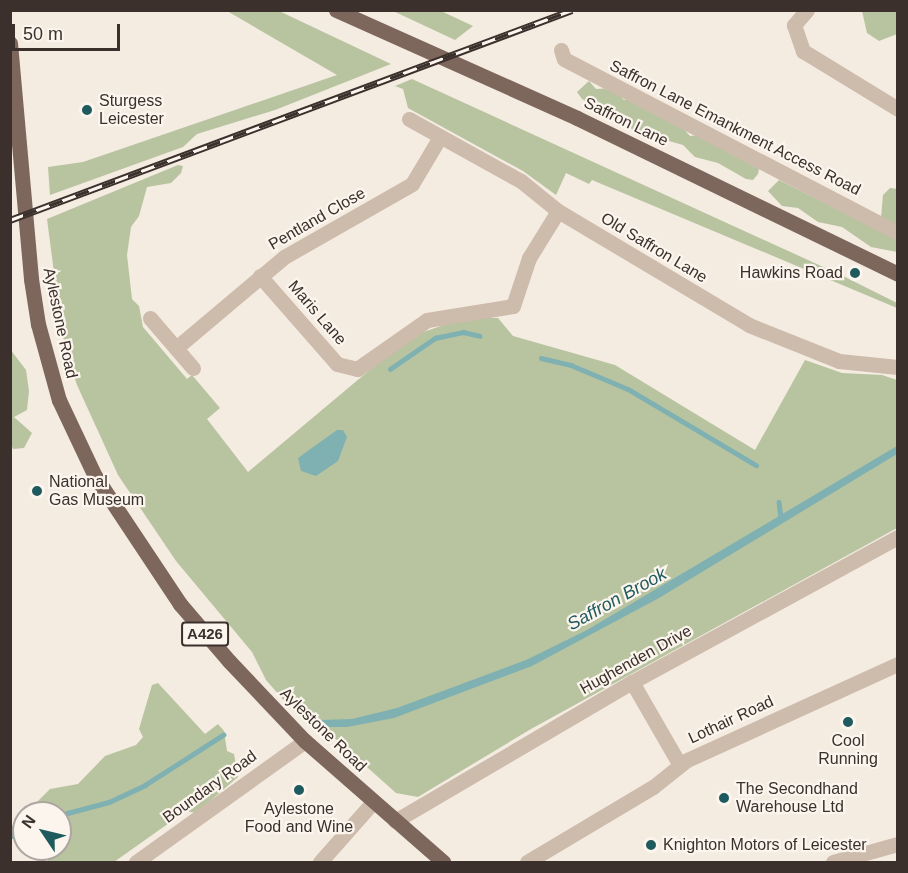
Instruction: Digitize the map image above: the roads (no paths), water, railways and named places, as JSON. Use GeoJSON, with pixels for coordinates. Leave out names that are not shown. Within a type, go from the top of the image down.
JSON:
{"type":"FeatureCollection","features":[{"type":"Feature","properties":{"kind":"main road","name":"Saffron Lane"},"geometry":{"type":"LineString","coordinates":[[336,10],[577,118],[897,274]]}},
{"type":"Feature","properties":{"kind":"main road","name":"Aylestone Road"},"geometry":{"type":"LineString","coordinates":[[10,43],[31,279],[47,368],[72,432],[107,497],[180,604],[305,741],[442,862]]}},
{"type":"Feature","properties":{"kind":"street"},"geometry":{"type":"LineString","coordinates":[[807,10],[794,25],[803,51],[897,109]]}},
{"type":"Feature","properties":{"kind":"street","name":"Saffron Lane Emankment Access Road"},"geometry":{"type":"LineString","coordinates":[[561,50],[564,59],[897,233]]}},
{"type":"Feature","properties":{"kind":"street","name":"Old Saffron Lane"},"geometry":{"type":"LineString","coordinates":[[409,119],[521,182],[558,211],[749,325],[835,360],[897,367]]}},
{"type":"Feature","properties":{"kind":"street","name":"Pentland Close"},"geometry":{"type":"LineString","coordinates":[[176,348],[260,276],[295,250],[412,184],[440,137]]}},
{"type":"Feature","properties":{"kind":"street","name":"Maris Lane"},"geometry":{"type":"LineString","coordinates":[[260,276],[337,364],[357,369],[427,320],[513,306],[529,258],[558,211]]}},
{"type":"Feature","properties":{"kind":"street"},"geometry":{"type":"LineString","coordinates":[[150,318],[193,368]]}},
{"type":"Feature","properties":{"kind":"street","name":"Hughenden Drive"},"geometry":{"type":"LineString","coordinates":[[395,820],[632,682],[897,537]]}},
{"type":"Feature","properties":{"kind":"street","name":"Lothair Road"},"geometry":{"type":"LineString","coordinates":[[527,862],[653,787],[680,765],[897,664]]}},
{"type":"Feature","properties":{"kind":"street"},"geometry":{"type":"LineString","coordinates":[[632,682],[680,765]]}},
{"type":"Feature","properties":{"kind":"street","name":"Boundary Road"},"geometry":{"type":"LineString","coordinates":[[136,862],[305,741]]}},
{"type":"Feature","properties":{"kind":"street"},"geometry":{"type":"LineString","coordinates":[[320,862],[373,802]]}},
{"type":"Feature","properties":{"kind":"street"},"geometry":{"type":"LineString","coordinates":[[833,862],[855,859],[897,844]]}},
{"type":"Feature","properties":{"kind":"water"},"geometry":{"type":"Polygon","coordinates":[[[337,430],[343,430],[347,437],[338,461],[316,476],[301,471],[298,458],[337,430]]]}},
{"type":"Feature","properties":{"kind":"water"},"geometry":{"type":"Polygon","coordinates":[[[897,446],[897,454],[659,598],[532,666],[394,718],[347,727],[328,727],[321,720],[352,719],[397,708],[526,660],[587,630],[897,446]]]}},
{"type":"Feature","properties":{"kind":"waterway"},"geometry":{"type":"LineString","coordinates":[[390,369],[435,338],[463,332],[480,336]]}},
{"type":"Feature","properties":{"kind":"waterway"},"geometry":{"type":"LineString","coordinates":[[541,358],[571,365],[628,389],[756,465]]}},
{"type":"Feature","properties":{"kind":"waterway"},"geometry":{"type":"LineString","coordinates":[[779,502],[781,519]]}},
{"type":"Feature","properties":{"kind":"waterway","name":"Saffron Brook"},"geometry":{"type":"LineString","coordinates":[[72,812],[109,802],[145,785],[223,735]]}},
{"type":"Feature","properties":{"kind":"railway"},"geometry":{"type":"LineString","coordinates":[[10,220],[572,10]]}},
{"type":"Feature","properties":{"kind":"place","name":"Sturgess Leicester"},"geometry":{"type":"Point","coordinates":[87,110]}},
{"type":"Feature","properties":{"kind":"place","name":"Hawkins Road"},"geometry":{"type":"Point","coordinates":[855,273]}},
{"type":"Feature","properties":{"kind":"place","name":"National Gas Museum"},"geometry":{"type":"Point","coordinates":[37,491]}},
{"type":"Feature","properties":{"kind":"place","name":"Cool Running"},"geometry":{"type":"Point","coordinates":[848,722]}},
{"type":"Feature","properties":{"kind":"place","name":"Aylestone Food and Wine"},"geometry":{"type":"Point","coordinates":[299,790]}},
{"type":"Feature","properties":{"kind":"place","name":"The Secondhand Warehouse Ltd"},"geometry":{"type":"Point","coordinates":[724,798]}},
{"type":"Feature","properties":{"kind":"place","name":"Knighton Motors of Leicester"},"geometry":{"type":"Point","coordinates":[651,845]}}]}
